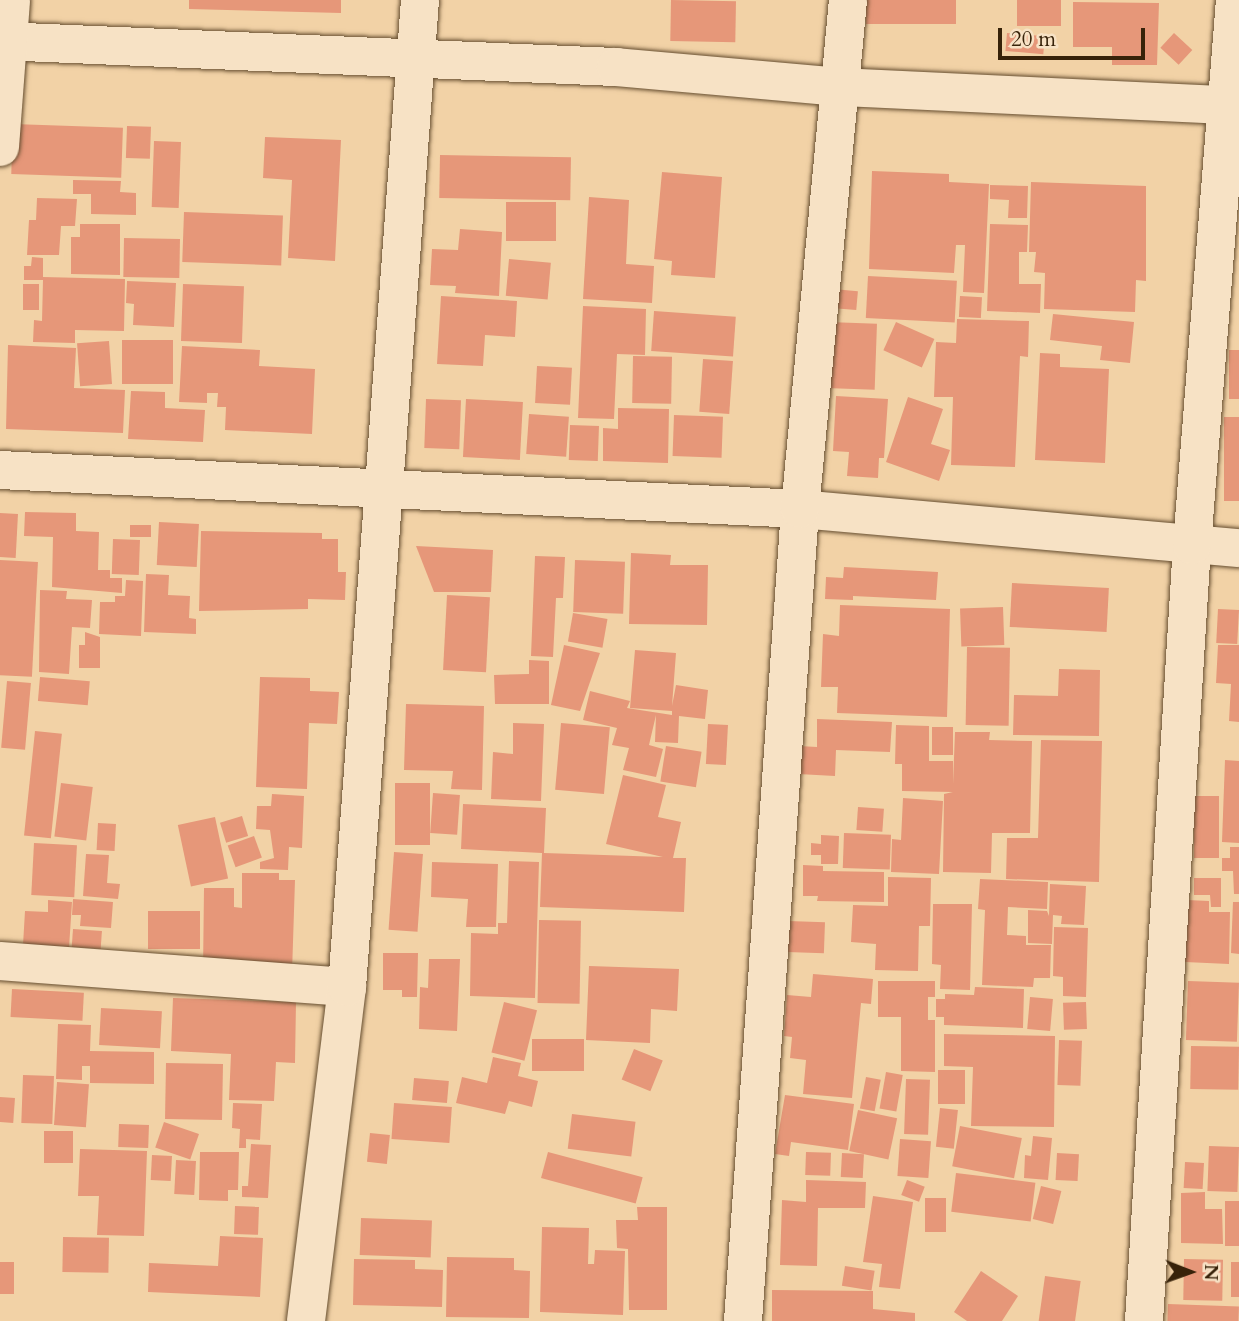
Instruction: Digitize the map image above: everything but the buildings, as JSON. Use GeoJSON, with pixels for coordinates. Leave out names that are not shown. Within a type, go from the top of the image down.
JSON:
{"type":"FeatureCollection","features":[{"type":"Feature","properties":{"kind":"street"},"geometry":{"type":"LineString","coordinates":[[0,147],[4,41],[11,0]]}},
{"type":"Feature","properties":{"kind":"street"},"geometry":{"type":"LineString","coordinates":[[306,1321],[347,987],[420,0]]}},
{"type":"Feature","properties":{"kind":"street"},"geometry":{"type":"LineString","coordinates":[[744,1321],[800,509],[848,0]]}},
{"type":"Feature","properties":{"kind":"street"},"geometry":{"type":"LineString","coordinates":[[1144,1321],[1192,545],[1234,105],[1236,0]]}},
{"type":"Feature","properties":{"kind":"street"},"geometry":{"type":"LineString","coordinates":[[4,41],[616,67],[841,87],[1234,105]]}},
{"type":"Feature","properties":{"kind":"street"},"geometry":{"type":"LineString","coordinates":[[0,470],[800,509],[1239,548]]}},
{"type":"Feature","properties":{"kind":"street"},"geometry":{"type":"LineString","coordinates":[[0,961],[347,987]]}}]}
